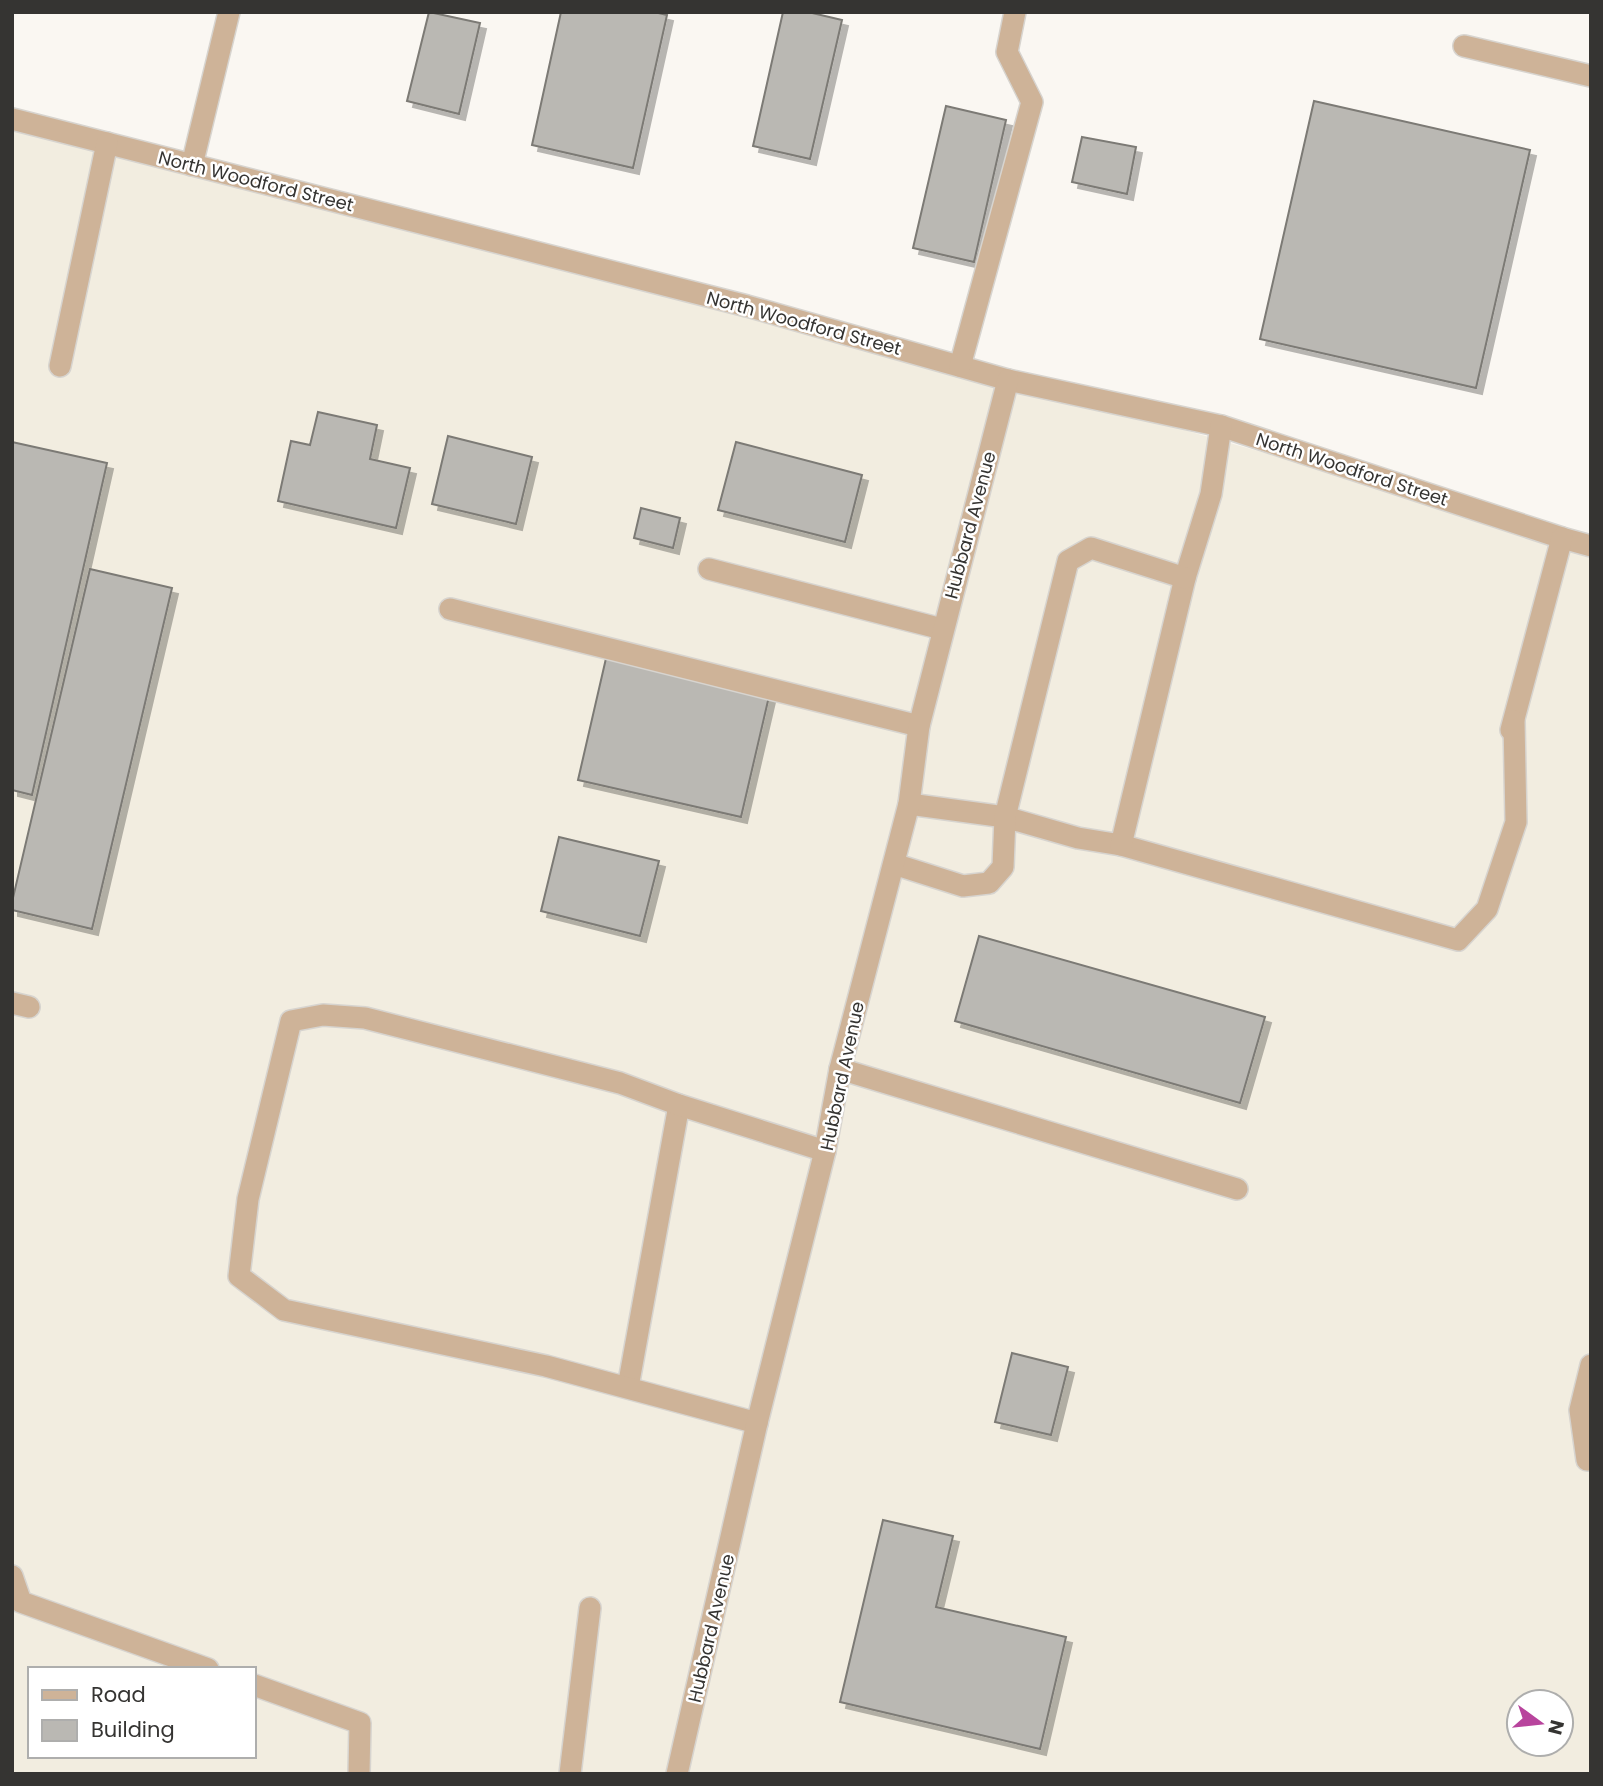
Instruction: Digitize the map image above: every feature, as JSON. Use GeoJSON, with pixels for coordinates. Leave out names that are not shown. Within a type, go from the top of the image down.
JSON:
{"type":"FeatureCollection","features":[{"type":"Feature","properties":{"kind":"street"},"geometry":{"type":"LineString","coordinates":[[192,165],[229,12]]}},
{"type":"Feature","properties":{"kind":"street"},"geometry":{"type":"LineString","coordinates":[[960,366],[1032,102],[1007,52],[1015,12]]}},
{"type":"Feature","properties":{"kind":"street"},"geometry":{"type":"LineString","coordinates":[[1464,46],[1591,76]]}},
{"type":"Feature","properties":{"kind":"street","name":"North Woodford Street"},"geometry":{"type":"LineString","coordinates":[[12,119],[747,306],[1008,380],[1221,426],[1591,546]]}},
{"type":"Feature","properties":{"kind":"street"},"geometry":{"type":"LineString","coordinates":[[60,366],[107,143]]}},
{"type":"Feature","properties":{"kind":"street","name":"Hubbard Avenue"},"geometry":{"type":"LineString","coordinates":[[677,1774],[757,1423],[825,1151],[840,1069],[909,804],[919,726],[942,629],[1008,380]]}},
{"type":"Feature","properties":{"kind":"street"},"geometry":{"type":"LineString","coordinates":[[1121,845],[1185,578],[1211,494],[1221,426]]}},
{"type":"Feature","properties":{"kind":"street"},"geometry":{"type":"LineString","coordinates":[[909,804],[1005,817],[1077,838],[1121,845],[1458,940],[1487,909],[1516,822],[1512,726],[1562,538]]}},
{"type":"Feature","properties":{"kind":"street"},"geometry":{"type":"LineString","coordinates":[[894,864],[964,886],[989,883],[1003,867],[1005,817],[1068,561],[1091,548],[1185,578]]}},
{"type":"Feature","properties":{"kind":"street"},"geometry":{"type":"LineString","coordinates":[[709,569],[942,629]]}},
{"type":"Feature","properties":{"kind":"street"},"geometry":{"type":"LineString","coordinates":[[450,609],[919,726]]}},
{"type":"Feature","properties":{"kind":"street"},"geometry":{"type":"LineString","coordinates":[[757,1423],[546,1366],[284,1310],[239,1276],[248,1199],[292,1021],[323,1016],[365,1018],[620,1083],[825,1151]]}},
{"type":"Feature","properties":{"kind":"street"},"geometry":{"type":"LineString","coordinates":[[840,1069],[1237,1189]]}},
{"type":"Feature","properties":{"kind":"street"},"geometry":{"type":"LineString","coordinates":[[628,1387],[680,1104]]}},
{"type":"Feature","properties":{"kind":"street"},"geometry":{"type":"LineString","coordinates":[[1591,1365],[1580,1410],[1587,1460],[1591,1460]]}},
{"type":"Feature","properties":{"kind":"street"},"geometry":{"type":"LineString","coordinates":[[12,1576],[21,1602],[202,1667]]}},
{"type":"Feature","properties":{"kind":"street"},"geometry":{"type":"LineString","coordinates":[[570,1774],[590,1608]]}},
{"type":"Feature","properties":{"kind":"street"},"geometry":{"type":"LineString","coordinates":[[256,1686],[360,1723],[359,1774]]}},
{"type":"Feature","properties":{"kind":"shaded area"},"geometry":{"type":"Polygon","coordinates":[[[12,119],[960,366],[1591,546],[1591,1774],[12,1774],[12,119]]]}},
{"type":"Feature","properties":{"kind":"building"},"geometry":{"type":"Polygon","coordinates":[[[429,12],[480,23],[459,114],[407,101],[429,12]]]}},
{"type":"Feature","properties":{"kind":"building"},"geometry":{"type":"Polygon","coordinates":[[[561,12],[654,12],[667,15],[633,168],[532,145],[561,12]]]}},
{"type":"Feature","properties":{"kind":"building"},"geometry":{"type":"Polygon","coordinates":[[[783,12],[808,12],[842,20],[810,159],[753,146],[783,12]]]}},
{"type":"Feature","properties":{"kind":"building"},"geometry":{"type":"Polygon","coordinates":[[[1314,101],[1530,150],[1476,388],[1260,339],[1314,101]]]}},
{"type":"Feature","properties":{"kind":"building"},"geometry":{"type":"Polygon","coordinates":[[[946,106],[1006,120],[974,262],[913,248],[946,106]]]}},
{"type":"Feature","properties":{"kind":"building"},"geometry":{"type":"Polygon","coordinates":[[[1082,137],[1136,147],[1127,194],[1072,182],[1082,137]]]}},
{"type":"Feature","properties":{"kind":"building"},"geometry":{"type":"Polygon","coordinates":[[[318,412],[377,425],[370,459],[410,468],[396,528],[278,501],[291,441],[310,445],[318,412]]]}},
{"type":"Feature","properties":{"kind":"building"},"geometry":{"type":"Polygon","coordinates":[[[448,436],[532,457],[516,524],[432,504],[448,436]]]}},
{"type":"Feature","properties":{"kind":"building"},"geometry":{"type":"Polygon","coordinates":[[[12,442],[107,463],[32,795],[12,790],[12,442]]]}},
{"type":"Feature","properties":{"kind":"building"},"geometry":{"type":"Polygon","coordinates":[[[736,442],[862,475],[845,542],[718,510],[736,442]]]}},
{"type":"Feature","properties":{"kind":"building"},"geometry":{"type":"Polygon","coordinates":[[[641,508],[680,518],[673,548],[634,538],[641,508]]]}},
{"type":"Feature","properties":{"kind":"building"},"geometry":{"type":"Polygon","coordinates":[[[90,569],[172,588],[92,929],[12,910],[90,569]]]}},
{"type":"Feature","properties":{"kind":"building"},"geometry":{"type":"Polygon","coordinates":[[[607,654],[770,692],[741,817],[578,780],[607,654]]]}},
{"type":"Feature","properties":{"kind":"building"},"geometry":{"type":"Polygon","coordinates":[[[559,837],[659,861],[640,936],[541,911],[559,837]]]}},
{"type":"Feature","properties":{"kind":"building"},"geometry":{"type":"Polygon","coordinates":[[[979,936],[1265,1017],[1240,1103],[955,1021],[979,936]]]}},
{"type":"Feature","properties":{"kind":"building"},"geometry":{"type":"Polygon","coordinates":[[[1012,1353],[1068,1367],[1051,1435],[995,1422],[1012,1353]]]}},
{"type":"Feature","properties":{"kind":"building"},"geometry":{"type":"Polygon","coordinates":[[[883,1520],[953,1536],[936,1607],[1066,1637],[1040,1749],[840,1702],[883,1520]]]}}]}
